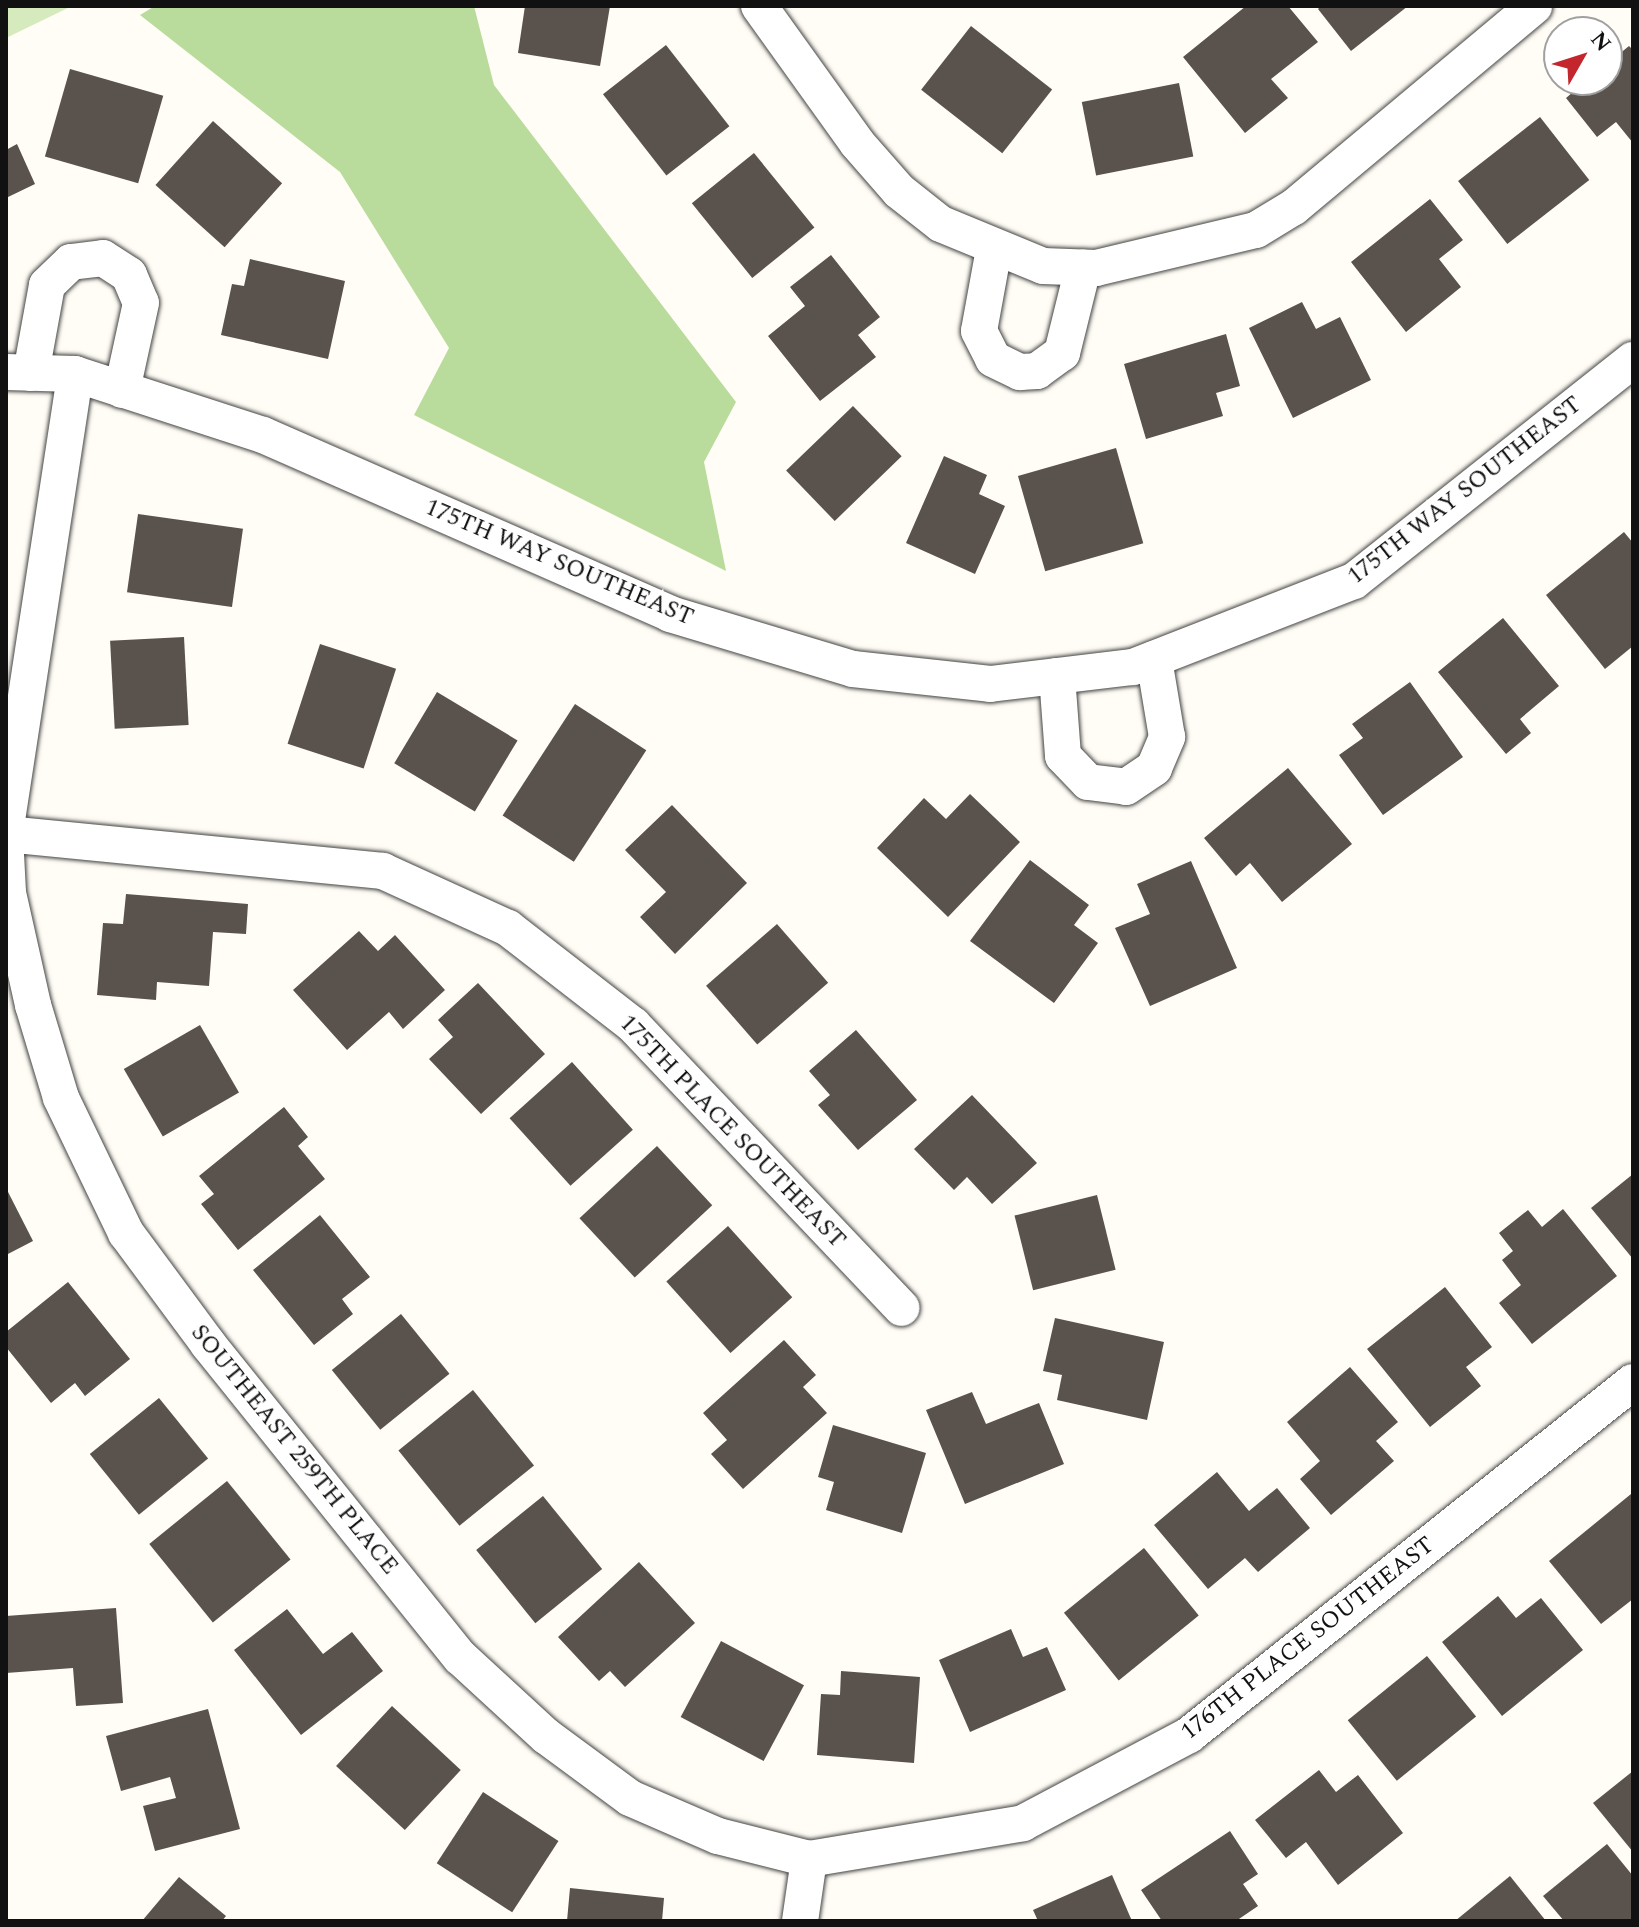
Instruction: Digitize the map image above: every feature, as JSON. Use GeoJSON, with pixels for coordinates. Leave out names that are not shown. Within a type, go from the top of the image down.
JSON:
{"type":"FeatureCollection","features":[{"type":"Feature","properties":{"kind":"street"},"geometry":{"type":"LineString","coordinates":[[773,10],[839,120],[899,191],[941,224],[994,249],[1043,266],[1083,268],[1256,230],[1294,207],[1534,6]]}},
{"type":"Feature","properties":{"kind":"street"},"geometry":{"type":"LineString","coordinates":[[994,249],[979,331],[993,359],[1020,372],[1037,371],[1062,353],[1083,268]]}},
{"type":"Feature","properties":{"kind":"street","name":"175TH WAY SOUTHEAST"},"geometry":{"type":"LineString","coordinates":[[122,390],[141,303],[129,275],[103,258],[71,262],[47,285],[18,373],[75,374],[122,390],[263,435],[670,614],[853,669],[990,684],[1133,667],[1354,581],[1633,360]]}},
{"type":"Feature","properties":{"kind":"street"},"geometry":{"type":"LineString","coordinates":[[6,827],[75,374]]}},
{"type":"Feature","properties":{"kind":"street"},"geometry":{"type":"LineString","coordinates":[[1057,676],[1063,756],[1088,782],[1126,787],[1154,768],[1167,737],[1154,659]]}},
{"type":"Feature","properties":{"kind":"street","name":"175TH PLACE SOUTHEAST"},"geometry":{"type":"LineString","coordinates":[[6,834],[383,871],[508,928],[633,1025],[902,1308]]}},
{"type":"Feature","properties":{"kind":"street","name":"SOUTHEAST 259TH PLACE"},"geometry":{"type":"LineString","coordinates":[[6,854],[8,893],[33,1005],[61,1098],[126,1233],[208,1344],[460,1657],[546,1736],[630,1798],[718,1836],[809,1859]]}},
{"type":"Feature","properties":{"kind":"street","name":"176TH PLACE SOUTHEAST"},"geometry":{"type":"LineString","coordinates":[[809,1859],[1023,1823],[1189,1735],[1633,1382]]}},
{"type":"Feature","properties":{"kind":"street"},"geometry":{"type":"LineString","coordinates":[[800,1921],[809,1859]]}},
{"type":"Feature","properties":{"kind":"green space"},"geometry":{"type":"Polygon","coordinates":[[[6,6],[72,6],[6,38],[6,6]]]}},
{"type":"Feature","properties":{"kind":"green space"},"geometry":{"type":"Polygon","coordinates":[[[155,6],[474,6],[494,85],[736,402],[704,462],[726,571],[414,415],[449,348],[340,172],[140,15],[155,6]]]}},
{"type":"Feature","properties":{"kind":"building"},"geometry":{"type":"Polygon","coordinates":[[[525,6],[610,6],[600,66],[518,53],[525,6]]]}},
{"type":"Feature","properties":{"kind":"building"},"geometry":{"type":"Polygon","coordinates":[[[1246,6],[1288,6],[1318,42],[1271,79],[1288,98],[1245,133],[1183,57],[1246,6]]]}},
{"type":"Feature","properties":{"kind":"building"},"geometry":{"type":"Polygon","coordinates":[[[1321,6],[1408,6],[1351,51],[1318,9],[1321,6]]]}},
{"type":"Feature","properties":{"kind":"building"},"geometry":{"type":"Polygon","coordinates":[[[971,26],[1052,89],[1002,153],[921,90],[971,26]]]}},
{"type":"Feature","properties":{"kind":"building"},"geometry":{"type":"Polygon","coordinates":[[[666,45],[729,126],[666,175],[603,94],[666,45]]]}},
{"type":"Feature","properties":{"kind":"building"},"geometry":{"type":"Polygon","coordinates":[[[1629,46],[1633,50],[1633,143],[1616,122],[1597,137],[1566,98],[1623,96],[1623,51],[1629,46]]]}},
{"type":"Feature","properties":{"kind":"building"},"geometry":{"type":"Polygon","coordinates":[[[70,69],[163,96],[138,183],[45,156],[70,69]]]}},
{"type":"Feature","properties":{"kind":"building"},"geometry":{"type":"Polygon","coordinates":[[[1179,83],[1193,157],[1096,176],[1082,102],[1179,83]]]}},
{"type":"Feature","properties":{"kind":"building"},"geometry":{"type":"Polygon","coordinates":[[[1540,117],[1589,180],[1507,244],[1458,181],[1540,117]]]}},
{"type":"Feature","properties":{"kind":"building"},"geometry":{"type":"Polygon","coordinates":[[[213,121],[282,183],[225,247],[155,185],[213,121]]]}},
{"type":"Feature","properties":{"kind":"building"},"geometry":{"type":"Polygon","coordinates":[[[17,144],[35,184],[6,198],[6,150],[17,144]]]}},
{"type":"Feature","properties":{"kind":"building"},"geometry":{"type":"Polygon","coordinates":[[[754,153],[814,228],[752,278],[692,203],[754,153]]]}},
{"type":"Feature","properties":{"kind":"building"},"geometry":{"type":"Polygon","coordinates":[[[1430,199],[1463,240],[1439,259],[1461,287],[1406,332],[1351,262],[1430,199]]]}},
{"type":"Feature","properties":{"kind":"building"},"geometry":{"type":"Polygon","coordinates":[[[831,255],[880,317],[858,335],[876,357],[820,401],[768,336],[805,306],[790,287],[831,255]]]}},
{"type":"Feature","properties":{"kind":"building"},"geometry":{"type":"Polygon","coordinates":[[[250,259],[345,281],[328,359],[221,335],[232,284],[244,286],[250,259]]]}},
{"type":"Feature","properties":{"kind":"building"},"geometry":{"type":"Polygon","coordinates":[[[1302,302],[1316,329],[1340,317],[1371,380],[1293,418],[1249,328],[1302,302]]]}},
{"type":"Feature","properties":{"kind":"building"},"geometry":{"type":"Polygon","coordinates":[[[1226,334],[1240,386],[1216,393],[1223,416],[1146,439],[1124,364],[1226,334]]]}},
{"type":"Feature","properties":{"kind":"building"},"geometry":{"type":"Polygon","coordinates":[[[853,406],[902,456],[835,521],[786,471],[853,406]]]}},
{"type":"Feature","properties":{"kind":"building"},"geometry":{"type":"Polygon","coordinates":[[[1116,448],[1143,543],[1045,571],[1018,476],[1116,448]]]}},
{"type":"Feature","properties":{"kind":"building"},"geometry":{"type":"Polygon","coordinates":[[[944,456],[987,475],[979,494],[1005,506],[975,574],[906,543],[944,456]]]}},
{"type":"Feature","properties":{"kind":"building"},"geometry":{"type":"Polygon","coordinates":[[[138,514],[243,529],[232,607],[127,592],[138,514]]]}},
{"type":"Feature","properties":{"kind":"building"},"geometry":{"type":"Polygon","coordinates":[[[1624,532],[1633,543],[1633,646],[1605,669],[1546,595],[1624,532]]]}},
{"type":"Feature","properties":{"kind":"building"},"geometry":{"type":"Polygon","coordinates":[[[1503,618],[1559,686],[1520,719],[1531,733],[1506,754],[1438,672],[1503,618]]]}},
{"type":"Feature","properties":{"kind":"building"},"geometry":{"type":"Polygon","coordinates":[[[184,637],[189,725],[115,729],[110,641],[184,637]]]}},
{"type":"Feature","properties":{"kind":"building"},"geometry":{"type":"Polygon","coordinates":[[[320,644],[396,669],[364,769],[288,744],[320,644]]]}},
{"type":"Feature","properties":{"kind":"building"},"geometry":{"type":"Polygon","coordinates":[[[1410,682],[1463,757],[1383,815],[1339,755],[1363,738],[1352,724],[1410,682]]]}},
{"type":"Feature","properties":{"kind":"building"},"geometry":{"type":"Polygon","coordinates":[[[437,692],[518,740],[475,812],[394,763],[437,692]]]}},
{"type":"Feature","properties":{"kind":"building"},"geometry":{"type":"Polygon","coordinates":[[[575,704],[646,750],[574,862],[503,816],[575,704]]]}},
{"type":"Feature","properties":{"kind":"building"},"geometry":{"type":"Polygon","coordinates":[[[1288,768],[1352,844],[1282,902],[1250,863],[1236,876],[1204,838],[1288,768]]]}},
{"type":"Feature","properties":{"kind":"building"},"geometry":{"type":"Polygon","coordinates":[[[970,794],[1020,842],[948,917],[877,848],[924,798],[946,819],[970,794]]]}},
{"type":"Feature","properties":{"kind":"building"},"geometry":{"type":"Polygon","coordinates":[[[672,805],[747,883],[675,954],[640,917],[666,892],[625,850],[672,805]]]}},
{"type":"Feature","properties":{"kind":"building"},"geometry":{"type":"Polygon","coordinates":[[[1030,860],[1089,905],[1074,925],[1098,943],[1054,1003],[970,941],[1030,860]]]}},
{"type":"Feature","properties":{"kind":"building"},"geometry":{"type":"Polygon","coordinates":[[[1191,861],[1237,968],[1150,1006],[1115,928],[1150,914],[1137,884],[1191,861]]]}},
{"type":"Feature","properties":{"kind":"building"},"geometry":{"type":"Polygon","coordinates":[[[126,894],[248,904],[246,934],[213,932],[209,986],[157,982],[156,1000],[97,995],[103,923],[123,924],[126,894]]]}},
{"type":"Feature","properties":{"kind":"building"},"geometry":{"type":"Polygon","coordinates":[[[777,924],[828,983],[757,1045],[706,986],[777,924]]]}},
{"type":"Feature","properties":{"kind":"building"},"geometry":{"type":"Polygon","coordinates":[[[359,931],[378,951],[395,935],[445,990],[403,1029],[389,1012],[347,1050],[293,990],[359,931]]]}},
{"type":"Feature","properties":{"kind":"building"},"geometry":{"type":"Polygon","coordinates":[[[478,983],[545,1054],[481,1114],[429,1059],[453,1037],[438,1020],[478,983]]]}},
{"type":"Feature","properties":{"kind":"building"},"geometry":{"type":"Polygon","coordinates":[[[200,1025],[239,1093],[163,1137],[124,1069],[200,1025]]]}},
{"type":"Feature","properties":{"kind":"building"},"geometry":{"type":"Polygon","coordinates":[[[856,1030],[917,1100],[858,1150],[818,1105],[830,1095],[809,1071],[856,1030]]]}},
{"type":"Feature","properties":{"kind":"building"},"geometry":{"type":"Polygon","coordinates":[[[572,1062],[633,1130],[570,1186],[510,1118],[572,1062]]]}},
{"type":"Feature","properties":{"kind":"building"},"geometry":{"type":"Polygon","coordinates":[[[972,1095],[1037,1163],[992,1204],[967,1177],[954,1190],[914,1149],[972,1095]]]}},
{"type":"Feature","properties":{"kind":"building"},"geometry":{"type":"Polygon","coordinates":[[[284,1107],[308,1137],[298,1146],[325,1179],[238,1250],[201,1204],[214,1194],[199,1176],[284,1107]]]}},
{"type":"Feature","properties":{"kind":"building"},"geometry":{"type":"Polygon","coordinates":[[[657,1146],[712,1205],[635,1278],[579,1218],[657,1146]]]}},
{"type":"Feature","properties":{"kind":"building"},"geometry":{"type":"Polygon","coordinates":[[[1633,1174],[1633,1259],[1591,1208],[1633,1174]]]}},
{"type":"Feature","properties":{"kind":"building"},"geometry":{"type":"Polygon","coordinates":[[[6,1188],[33,1241],[6,1255],[6,1188]]]}},
{"type":"Feature","properties":{"kind":"building"},"geometry":{"type":"Polygon","coordinates":[[[1097,1195],[1116,1270],[1033,1290],[1015,1216],[1097,1195]]]}},
{"type":"Feature","properties":{"kind":"building"},"geometry":{"type":"Polygon","coordinates":[[[1563,1209],[1617,1276],[1532,1344],[1499,1303],[1521,1285],[1502,1260],[1513,1251],[1499,1233],[1528,1210],[1542,1227],[1563,1209]]]}},
{"type":"Feature","properties":{"kind":"building"},"geometry":{"type":"Polygon","coordinates":[[[320,1215],[370,1277],[342,1299],[353,1314],[314,1345],[253,1270],[320,1215]]]}},
{"type":"Feature","properties":{"kind":"building"},"geometry":{"type":"Polygon","coordinates":[[[728,1226],[792,1297],[731,1353],[666,1282],[728,1226]]]}},
{"type":"Feature","properties":{"kind":"building"},"geometry":{"type":"Polygon","coordinates":[[[68,1282],[130,1359],[85,1396],[75,1383],[51,1403],[6,1347],[6,1332],[68,1282]]]}},
{"type":"Feature","properties":{"kind":"building"},"geometry":{"type":"Polygon","coordinates":[[[1445,1287],[1492,1347],[1466,1367],[1481,1386],[1430,1427],[1367,1349],[1445,1287]]]}},
{"type":"Feature","properties":{"kind":"building"},"geometry":{"type":"Polygon","coordinates":[[[401,1314],[449,1374],[380,1430],[332,1370],[401,1314]]]}},
{"type":"Feature","properties":{"kind":"building"},"geometry":{"type":"Polygon","coordinates":[[[1055,1318],[1164,1342],[1147,1420],[1057,1400],[1062,1375],[1043,1371],[1055,1318]]]}},
{"type":"Feature","properties":{"kind":"building"},"geometry":{"type":"Polygon","coordinates":[[[784,1340],[816,1375],[803,1387],[827,1413],[743,1489],[711,1454],[727,1440],[703,1413],[784,1340]]]}},
{"type":"Feature","properties":{"kind":"building"},"geometry":{"type":"Polygon","coordinates":[[[1350,1367],[1398,1422],[1376,1441],[1394,1461],[1331,1515],[1300,1479],[1320,1461],[1287,1422],[1350,1367]]]}},
{"type":"Feature","properties":{"kind":"building"},"geometry":{"type":"Polygon","coordinates":[[[473,1390],[534,1465],[459,1526],[398,1450],[473,1390]]]}},
{"type":"Feature","properties":{"kind":"building"},"geometry":{"type":"Polygon","coordinates":[[[972,1392],[986,1424],[1039,1403],[1064,1464],[965,1504],[926,1410],[972,1392]]]}},
{"type":"Feature","properties":{"kind":"building"},"geometry":{"type":"Polygon","coordinates":[[[159,1398],[208,1459],[139,1515],[90,1454],[159,1398]]]}},
{"type":"Feature","properties":{"kind":"building"},"geometry":{"type":"Polygon","coordinates":[[[833,1425],[926,1453],[902,1533],[826,1510],[834,1482],[818,1477],[833,1425]]]}},
{"type":"Feature","properties":{"kind":"building"},"geometry":{"type":"Polygon","coordinates":[[[1217,1472],[1249,1511],[1277,1488],[1310,1528],[1258,1572],[1245,1558],[1208,1589],[1154,1525],[1217,1472]]]}},
{"type":"Feature","properties":{"kind":"building"},"geometry":{"type":"Polygon","coordinates":[[[227,1481],[291,1559],[213,1622],[149,1544],[227,1481]]]}},
{"type":"Feature","properties":{"kind":"building"},"geometry":{"type":"Polygon","coordinates":[[[1631,1494],[1633,1599],[1601,1624],[1549,1561],[1631,1494]]]}},
{"type":"Feature","properties":{"kind":"building"},"geometry":{"type":"Polygon","coordinates":[[[543,1496],[602,1569],[535,1623],[476,1550],[543,1496]]]}},
{"type":"Feature","properties":{"kind":"building"},"geometry":{"type":"Polygon","coordinates":[[[1144,1548],[1199,1616],[1119,1680],[1064,1613],[1144,1548]]]}},
{"type":"Feature","properties":{"kind":"building"},"geometry":{"type":"Polygon","coordinates":[[[639,1562],[695,1623],[625,1687],[610,1671],[599,1681],[558,1637],[639,1562]]]}},
{"type":"Feature","properties":{"kind":"building"},"geometry":{"type":"Polygon","coordinates":[[[1498,1596],[1516,1618],[1541,1598],[1583,1650],[1502,1716],[1442,1642],[1498,1596]]]}},
{"type":"Feature","properties":{"kind":"building"},"geometry":{"type":"Polygon","coordinates":[[[116,1608],[123,1703],[76,1706],[73,1668],[6,1673],[6,1616],[116,1608]]]}},
{"type":"Feature","properties":{"kind":"building"},"geometry":{"type":"Polygon","coordinates":[[[287,1609],[323,1654],[352,1632],[383,1671],[301,1735],[234,1650],[287,1609]]]}},
{"type":"Feature","properties":{"kind":"building"},"geometry":{"type":"Polygon","coordinates":[[[1011,1629],[1023,1657],[1047,1647],[1066,1690],[970,1732],[939,1660],[1011,1629]]]}},
{"type":"Feature","properties":{"kind":"building"},"geometry":{"type":"Polygon","coordinates":[[[721,1641],[804,1685],[764,1761],[681,1717],[721,1641]]]}},
{"type":"Feature","properties":{"kind":"building"},"geometry":{"type":"Polygon","coordinates":[[[1427,1656],[1476,1717],[1397,1781],[1348,1720],[1427,1656]]]}},
{"type":"Feature","properties":{"kind":"building"},"geometry":{"type":"Polygon","coordinates":[[[841,1671],[920,1677],[914,1763],[817,1755],[821,1694],[840,1695],[841,1671]]]}},
{"type":"Feature","properties":{"kind":"building"},"geometry":{"type":"Polygon","coordinates":[[[392,1706],[461,1770],[405,1830],[336,1766],[392,1706]]]}},
{"type":"Feature","properties":{"kind":"building"},"geometry":{"type":"Polygon","coordinates":[[[208,1709],[240,1829],[155,1851],[143,1806],[176,1798],[170,1777],[121,1791],[106,1736],[208,1709]]]}},
{"type":"Feature","properties":{"kind":"building"},"geometry":{"type":"Polygon","coordinates":[[[1319,1770],[1336,1792],[1358,1775],[1403,1833],[1338,1885],[1306,1842],[1286,1858],[1255,1820],[1319,1770]]]}},
{"type":"Feature","properties":{"kind":"building"},"geometry":{"type":"Polygon","coordinates":[[[1633,1771],[1633,1852],[1593,1803],[1633,1771]]]}},
{"type":"Feature","properties":{"kind":"building"},"geometry":{"type":"Polygon","coordinates":[[[483,1792],[558,1841],[512,1912],[437,1863],[483,1792]]]}},
{"type":"Feature","properties":{"kind":"building"},"geometry":{"type":"Polygon","coordinates":[[[1230,1831],[1258,1874],[1243,1884],[1258,1906],[1236,1921],[1162,1921],[1141,1890],[1230,1831]]]}},
{"type":"Feature","properties":{"kind":"building"},"geometry":{"type":"Polygon","coordinates":[[[1607,1844],[1633,1876],[1633,1921],[1564,1921],[1543,1896],[1607,1844]]]}},
{"type":"Feature","properties":{"kind":"building"},"geometry":{"type":"Polygon","coordinates":[[[1112,1875],[1132,1921],[1038,1921],[1033,1910],[1112,1875]]]}},
{"type":"Feature","properties":{"kind":"building"},"geometry":{"type":"Polygon","coordinates":[[[1510,1876],[1546,1921],[1455,1921],[1510,1876]]]}},
{"type":"Feature","properties":{"kind":"building"},"geometry":{"type":"Polygon","coordinates":[[[179,1877],[226,1916],[222,1921],[142,1921],[179,1877]]]}},
{"type":"Feature","properties":{"kind":"building"},"geometry":{"type":"Polygon","coordinates":[[[570,1888],[664,1898],[662,1921],[567,1921],[570,1888]]]}}]}
